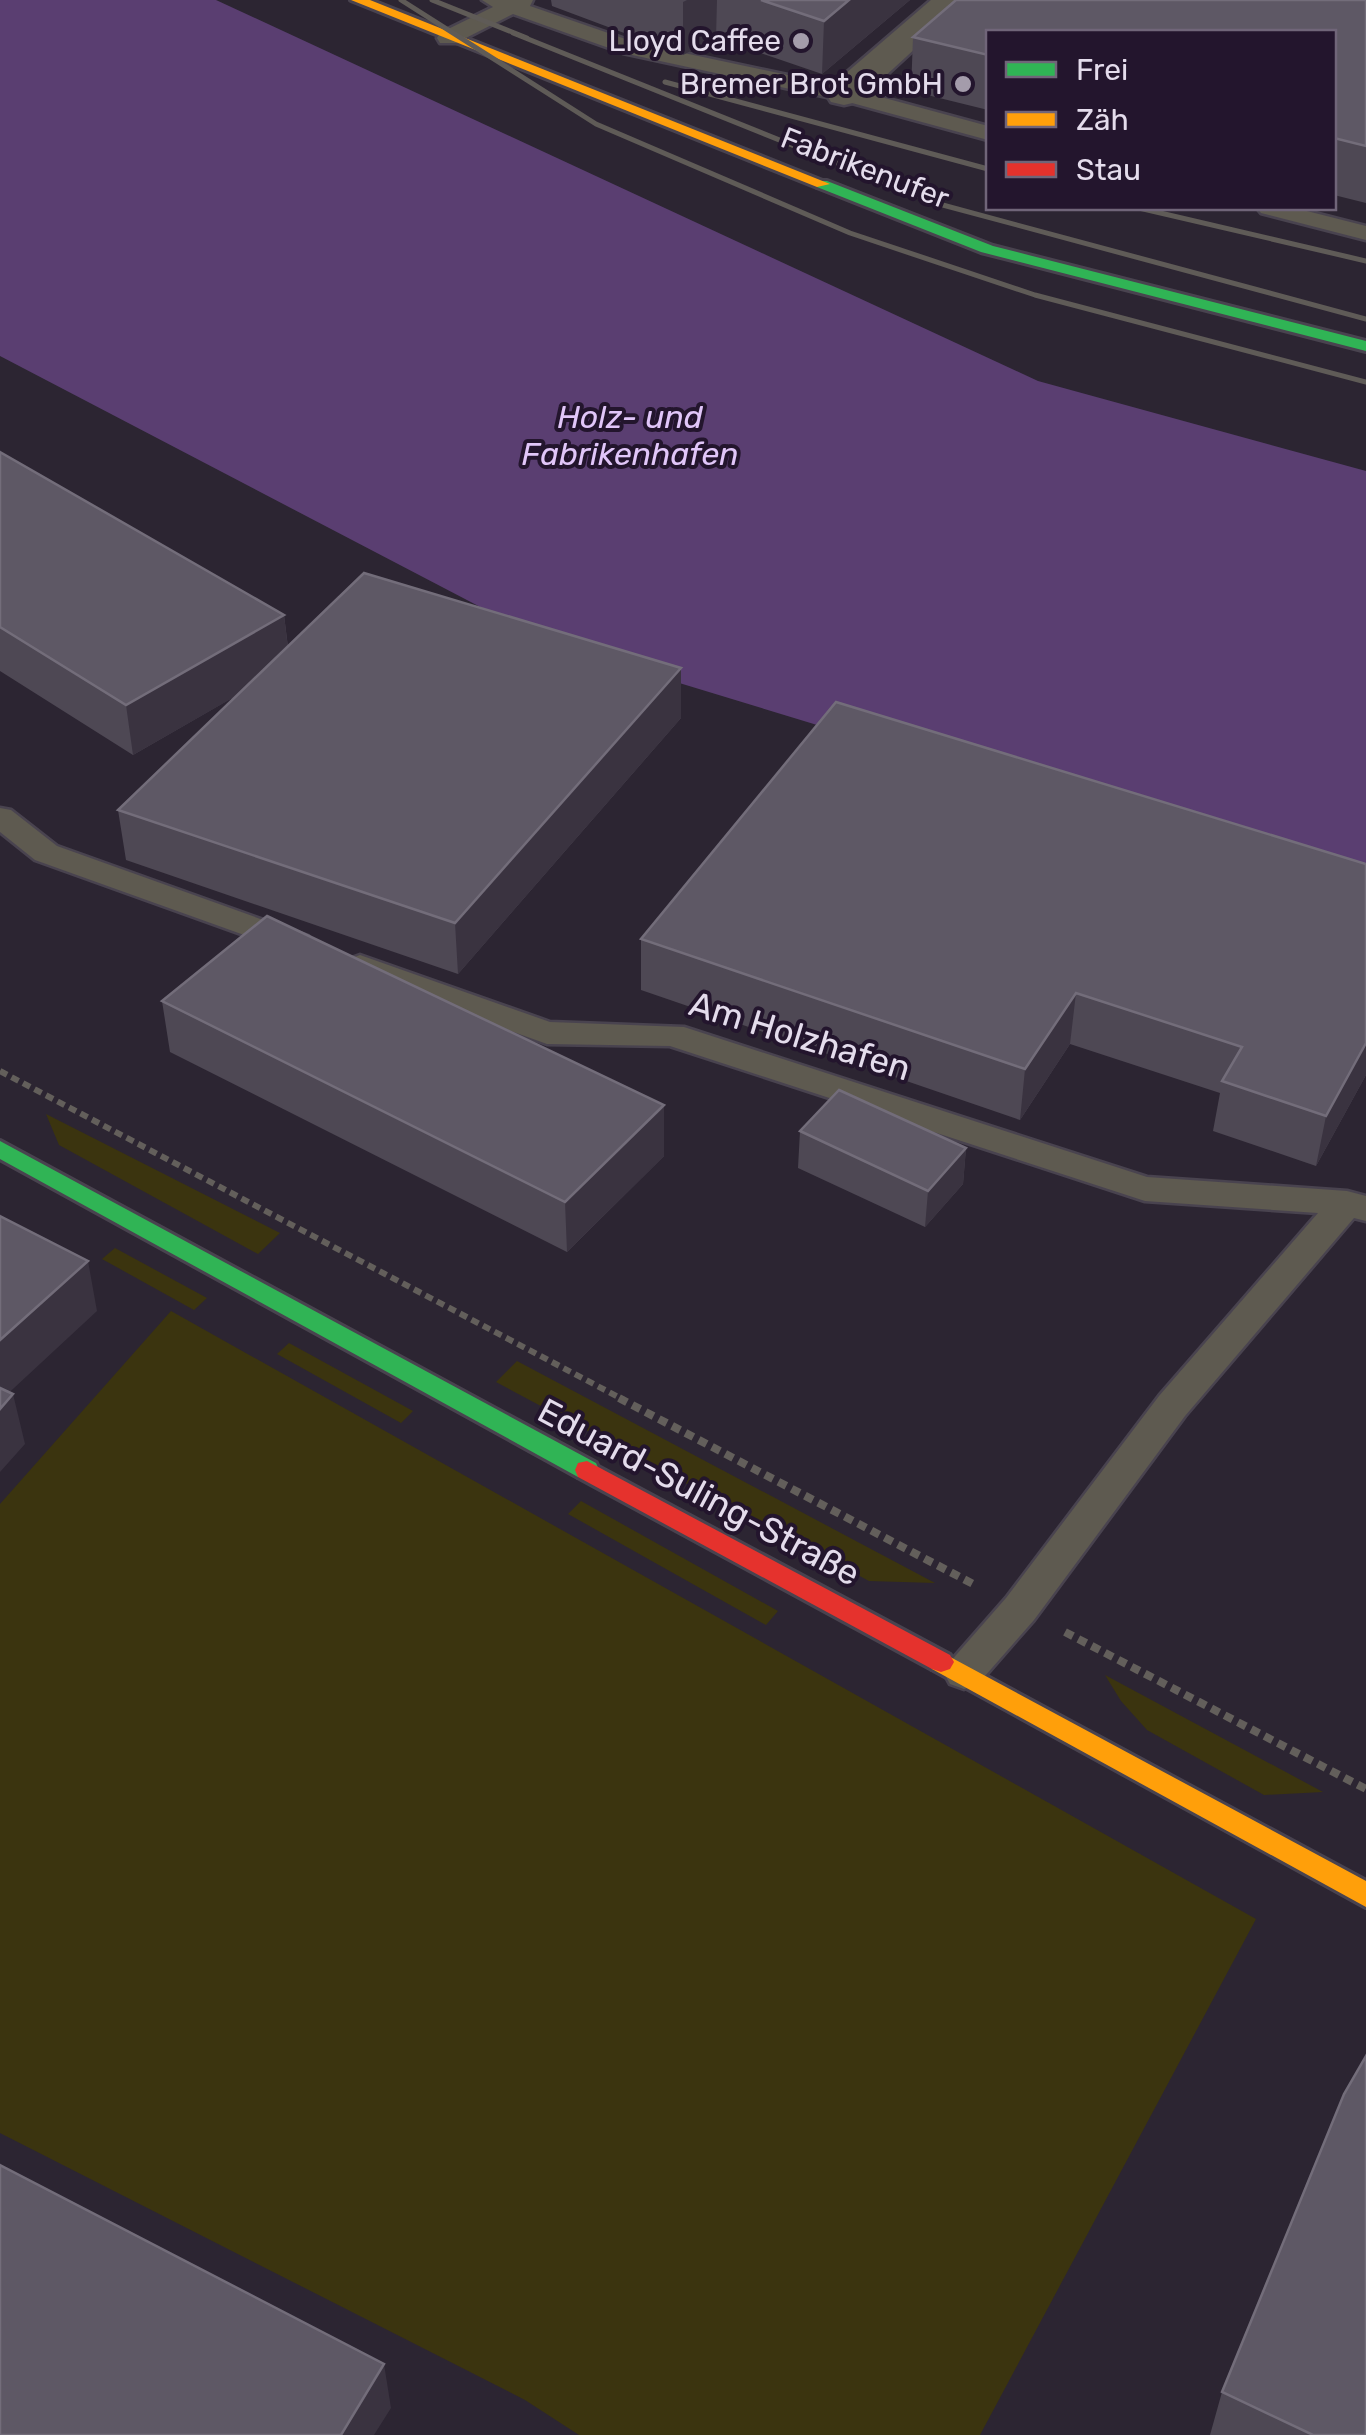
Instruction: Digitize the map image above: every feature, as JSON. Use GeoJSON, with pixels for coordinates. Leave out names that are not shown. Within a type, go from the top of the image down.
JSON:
{"type":"FeatureCollection","features":[{"type":"Feature","properties":{"kind":"street","name":"Fabrikenufer"},"geometry":{"type":"LineString","coordinates":[[358,0],[987,249],[1366,346]]}},
{"type":"Feature","properties":{"kind":"street"},"geometry":{"type":"LineString","coordinates":[[844,94],[951,0]]}},
{"type":"Feature","properties":{"kind":"street","name":"Eduard-Suling-Straße"},"geometry":{"type":"LineString","coordinates":[[0,1149],[457,1402],[964,1673],[1366,1895]]}},
{"type":"Feature","properties":{"kind":"lane"},"geometry":{"type":"LineString","coordinates":[[448,38],[510,2]]}},
{"type":"Feature","properties":{"kind":"lane","name":"Fabrikenufer"},"geometry":{"type":"LineString","coordinates":[[510,2],[631,48],[844,94],[986,132]]}},
{"type":"Feature","properties":{"kind":"lane"},"geometry":{"type":"LineString","coordinates":[[1277,210],[1366,233]]}},
{"type":"Feature","properties":{"kind":"lane","name":"Am Holzhafen"},"geometry":{"type":"LineString","coordinates":[[0,817],[46,853],[547,1032],[672,1034],[1144,1189],[1356,1206]]}},
{"type":"Feature","properties":{"kind":"lane"},"geometry":{"type":"LineString","coordinates":[[964,1673],[1020,1609],[1172,1406],[1356,1206]]}},
{"type":"Feature","properties":{"kind":"path"},"geometry":{"type":"LineString","coordinates":[[0,1070],[1366,1789]]}},
{"type":"Feature","properties":{"kind":"shaded area"},"geometry":{"type":"Polygon","coordinates":[[[46,1114],[280,1233],[258,1254],[59,1145],[46,1114]]]}},
{"type":"Feature","properties":{"kind":"shaded area"},"geometry":{"type":"Polygon","coordinates":[[[115,1248],[207,1298],[194,1310],[102,1259],[115,1248]]]}},
{"type":"Feature","properties":{"kind":"shaded area"},"geometry":{"type":"Polygon","coordinates":[[[171,1311],[1256,1919],[980,2435],[579,2435],[525,2400],[0,2133],[0,1504],[171,1311]]]}},
{"type":"Feature","properties":{"kind":"shaded area"},"geometry":{"type":"Polygon","coordinates":[[[289,1343],[413,1411],[401,1423],[277,1354],[289,1343]]]}},
{"type":"Feature","properties":{"kind":"shaded area"},"geometry":{"type":"Polygon","coordinates":[[[517,1361],[935,1583],[869,1581],[496,1382],[517,1361]]]}},
{"type":"Feature","properties":{"kind":"shaded area"},"geometry":{"type":"Polygon","coordinates":[[[581,1501],[778,1611],[766,1625],[568,1514],[581,1501]]]}},
{"type":"Feature","properties":{"kind":"shaded area"},"geometry":{"type":"Polygon","coordinates":[[[1105,1675],[1323,1792],[1264,1795],[1147,1730],[1121,1701],[1105,1675]]]}},
{"type":"Feature","properties":{"kind":"water","name":"Holz- und Fabrikenhafen"},"geometry":{"type":"Polygon","coordinates":[[[0,0],[216,0],[1038,381],[1366,471],[1366,892],[551,644],[0,356],[0,0]]]}},
{"type":"Feature","properties":{"kind":"building"},"geometry":{"type":"Polygon","coordinates":[[[761,0],[849,0],[824,21],[761,0]]]}},
{"type":"Feature","properties":{"kind":"building"},"geometry":{"type":"Polygon","coordinates":[[[956,0],[1366,0],[1366,146],[1336,138],[1336,30],[986,30],[986,55],[913,37],[956,0]]]}},
{"type":"Feature","properties":{"kind":"building"},"geometry":{"type":"Polygon","coordinates":[[[0,452],[284,615],[126,705],[0,627],[0,452]]]}},
{"type":"Feature","properties":{"kind":"building"},"geometry":{"type":"Polygon","coordinates":[[[364,573],[681,668],[455,923],[118,810],[364,573]]]}},
{"type":"Feature","properties":{"kind":"building"},"geometry":{"type":"Polygon","coordinates":[[[836,702],[1366,864],[1366,1043],[1326,1116],[1222,1081],[1242,1047],[1076,993],[1025,1069],[641,939],[836,702]]]}},
{"type":"Feature","properties":{"kind":"building"},"geometry":{"type":"Polygon","coordinates":[[[267,916],[664,1105],[565,1202],[162,1001],[267,916]]]}},
{"type":"Feature","properties":{"kind":"building"},"geometry":{"type":"Polygon","coordinates":[[[839,1090],[966,1148],[928,1191],[800,1131],[839,1090]]]}},
{"type":"Feature","properties":{"kind":"building"},"geometry":{"type":"Polygon","coordinates":[[[0,1216],[88,1261],[0,1340],[0,1216]]]}},
{"type":"Feature","properties":{"kind":"building"},"geometry":{"type":"Polygon","coordinates":[[[0,1388],[13,1394],[0,1409],[0,1388]]]}},
{"type":"Feature","properties":{"kind":"building"},"geometry":{"type":"Polygon","coordinates":[[[1366,2056],[1366,2435],[1313,2435],[1222,2392],[1344,2094],[1366,2056]]]}},
{"type":"Feature","properties":{"kind":"building"},"geometry":{"type":"Polygon","coordinates":[[[0,2165],[384,2364],[341,2435],[0,2435],[0,2165]]]}},
{"type":"Feature","properties":{"kind":"railway"},"geometry":{"type":"LineString","coordinates":[[401,0],[596,124],[850,233],[1035,295],[1366,382]]}},
{"type":"Feature","properties":{"kind":"railway"},"geometry":{"type":"LineString","coordinates":[[432,0],[527,38]]}},
{"type":"Feature","properties":{"kind":"railway"},"geometry":{"type":"LineString","coordinates":[[513,33],[939,204],[1366,319]]}},
{"type":"Feature","properties":{"kind":"railway"},"geometry":{"type":"LineString","coordinates":[[665,82],[986,168]]}},
{"type":"Feature","properties":{"kind":"railway"},"geometry":{"type":"LineString","coordinates":[[1148,210],[1366,261]]}},
{"type":"Feature","properties":{"kind":"traffic: fast"},"geometry":{"type":"LineString","coordinates":[[822,184],[987,249],[1366,346]]}},
{"type":"Feature","properties":{"kind":"traffic: fast"},"geometry":{"type":"LineString","coordinates":[[0,1149],[587,1470]]}},
{"type":"Feature","properties":{"kind":"traffic: slow"},"geometry":{"type":"LineString","coordinates":[[358,0],[822,184]]}},
{"type":"Feature","properties":{"kind":"traffic: slow"},"geometry":{"type":"LineString","coordinates":[[941,1662],[1366,1895]]}},
{"type":"Feature","properties":{"kind":"traffic: jam"},"geometry":{"type":"LineString","coordinates":[[587,1470],[941,1662]]}},
{"type":"Feature","properties":{"kind":"place","name":"Lloyd Caffee"},"geometry":{"type":"Point","coordinates":[801,41]}},
{"type":"Feature","properties":{"kind":"place","name":"Bremer Brot GmbH"},"geometry":{"type":"Point","coordinates":[963,84]}}]}
